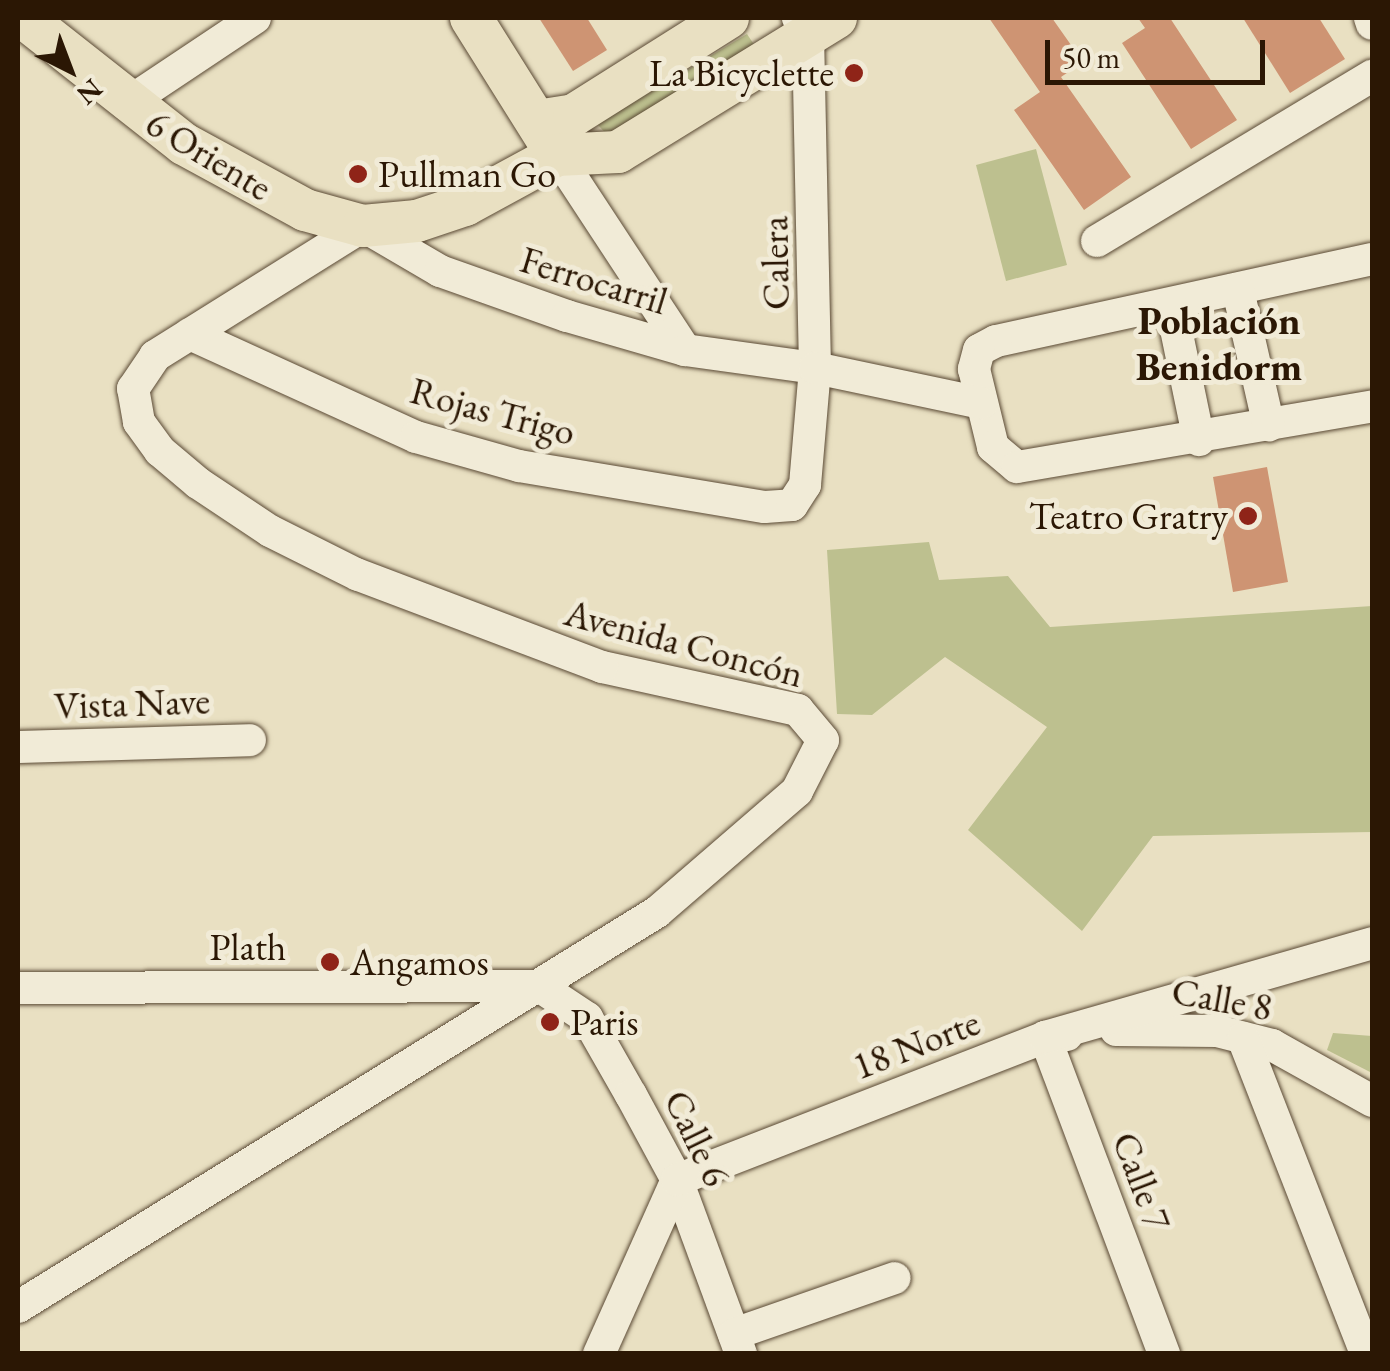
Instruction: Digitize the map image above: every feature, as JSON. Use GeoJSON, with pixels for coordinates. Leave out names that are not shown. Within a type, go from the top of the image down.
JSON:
{"type":"FeatureCollection","features":[{"type":"Feature","properties":{"kind":"main road","name":"6 Oriente"},"geometry":{"type":"LineString","coordinates":[[24,18],[126,104],[247,181],[304,210],[363,226]]}},
{"type":"Feature","properties":{"kind":"main road"},"geometry":{"type":"LineString","coordinates":[[471,18],[547,138],[618,152],[814,24]]}},
{"type":"Feature","properties":{"kind":"main road"},"geometry":{"type":"LineString","coordinates":[[363,226],[417,221],[465,205],[574,115],[728,18]]}},
{"type":"Feature","properties":{"kind":"street"},"geometry":{"type":"LineString","coordinates":[[126,104],[255,18]]}},
{"type":"Feature","properties":{"kind":"street","name":"Calera"},"geometry":{"type":"LineString","coordinates":[[792,506],[805,485],[815,368],[814,24]]}},
{"type":"Feature","properties":{"kind":"street"},"geometry":{"type":"LineString","coordinates":[[1098,241],[1372,76]]}},
{"type":"Feature","properties":{"kind":"street"},"geometry":{"type":"LineString","coordinates":[[547,138],[685,350]]}},
{"type":"Feature","properties":{"kind":"street","name":"Ferrocarril"},"geometry":{"type":"LineString","coordinates":[[363,226],[440,272],[685,350],[815,368],[981,403]]}},
{"type":"Feature","properties":{"kind":"street","name":"Avenida Concón"},"geometry":{"type":"LineString","coordinates":[[18,1308],[657,912],[760,830],[815,766],[822,740],[798,710],[602,667],[358,575],[270,531],[185,472],[139,422],[134,390],[155,356],[363,226]]}},
{"type":"Feature","properties":{"kind":"street"},"geometry":{"type":"LineString","coordinates":[[1372,259],[986,344],[974,369],[994,447],[1017,467],[1200,440],[1372,406]]}},
{"type":"Feature","properties":{"kind":"street"},"geometry":{"type":"LineString","coordinates":[[1238,290],[1270,426]]}},
{"type":"Feature","properties":{"kind":"street"},"geometry":{"type":"LineString","coordinates":[[1171,305],[1200,440]]}},
{"type":"Feature","properties":{"kind":"street","name":"Rojas Trigo"},"geometry":{"type":"LineString","coordinates":[[190,334],[416,438],[519,466],[765,508],[792,506]]}},
{"type":"Feature","properties":{"kind":"street","name":"Vista Nave"},"geometry":{"type":"LineString","coordinates":[[18,747],[250,740]]}},
{"type":"Feature","properties":{"kind":"street","name":"18 Norte"},"geometry":{"type":"LineString","coordinates":[[677,1180],[1045,1037],[1372,943]]}},
{"type":"Feature","properties":{"kind":"street","name":"Plath"},"geometry":{"type":"LineString","coordinates":[[18,988],[540,986]]}},
{"type":"Feature","properties":{"kind":"street","name":"Calle 6"},"geometry":{"type":"LineString","coordinates":[[540,986],[587,1018],[677,1180],[738,1344]]}},
{"type":"Feature","properties":{"kind":"street","name":"Calle 8"},"geometry":{"type":"LineString","coordinates":[[1045,1037],[1150,1027],[1243,1038],[1272,1045],[1372,1101]]}},
{"type":"Feature","properties":{"kind":"street","name":"Calle 7"},"geometry":{"type":"LineString","coordinates":[[1045,1037],[1164,1354]]}},
{"type":"Feature","properties":{"kind":"street"},"geometry":{"type":"LineString","coordinates":[[1243,1038],[1359,1348]]}},
{"type":"Feature","properties":{"kind":"street"},"geometry":{"type":"LineString","coordinates":[[598,1354],[677,1180]]}},
{"type":"Feature","properties":{"kind":"street"},"geometry":{"type":"LineString","coordinates":[[738,1344],[896,1278]]}},
{"type":"Feature","properties":{"kind":"green space"},"geometry":{"type":"Polygon","coordinates":[[[747,34],[757,49],[611,139],[597,124],[747,34]]]}},
{"type":"Feature","properties":{"kind":"green space"},"geometry":{"type":"Polygon","coordinates":[[[1036,149],[1067,265],[1006,281],[976,165],[1036,149]]]}},
{"type":"Feature","properties":{"kind":"green space"},"geometry":{"type":"Polygon","coordinates":[[[929,542],[939,580],[1008,576],[1050,627],[1372,606],[1372,832],[1153,836],[1082,931],[968,830],[1047,727],[945,657],[872,715],[837,714],[827,550],[929,542]]]}},
{"type":"Feature","properties":{"kind":"green space"},"geometry":{"type":"Polygon","coordinates":[[[1333,1033],[1372,1036],[1372,1073],[1327,1050],[1333,1033]]]}},
{"type":"Feature","properties":{"kind":"building"},"geometry":{"type":"Polygon","coordinates":[[[539,18],[587,18],[607,50],[573,71],[539,18]]]}},
{"type":"Feature","properties":{"kind":"building"},"geometry":{"type":"Polygon","coordinates":[[[989,18],[1052,18],[1083,62],[1061,77],[1131,177],[1084,210],[1014,110],[1040,92],[989,18]]]}},
{"type":"Feature","properties":{"kind":"building"},"geometry":{"type":"Polygon","coordinates":[[[1138,18],[1170,18],[1237,120],[1191,149],[1122,43],[1145,28],[1138,18]]]}},
{"type":"Feature","properties":{"kind":"building"},"geometry":{"type":"Polygon","coordinates":[[[1243,18],[1319,18],[1345,59],[1290,93],[1243,18]]]}},
{"type":"Feature","properties":{"kind":"building","name":"Teatro Gratry"},"geometry":{"type":"Polygon","coordinates":[[[1267,467],[1288,582],[1233,592],[1213,477],[1267,467]]]}},
{"type":"Feature","properties":{"kind":"place","name":"La Bicyclette"},"geometry":{"type":"Point","coordinates":[854,73]}},
{"type":"Feature","properties":{"kind":"place","name":"Pullman Go"},"geometry":{"type":"Point","coordinates":[358,174]}},
{"type":"Feature","properties":{"kind":"place","name":"Teatro Gratry"},"geometry":{"type":"Point","coordinates":[1248,516]}},
{"type":"Feature","properties":{"kind":"place","name":"Angamos"},"geometry":{"type":"Point","coordinates":[330,962]}},
{"type":"Feature","properties":{"kind":"place","name":"Paris"},"geometry":{"type":"Point","coordinates":[550,1022]}},
{"type":"Feature","properties":{"kind":"district","name":"Población Benidorm"},"geometry":{"type":"Point","coordinates":[1219,343]}}]}
